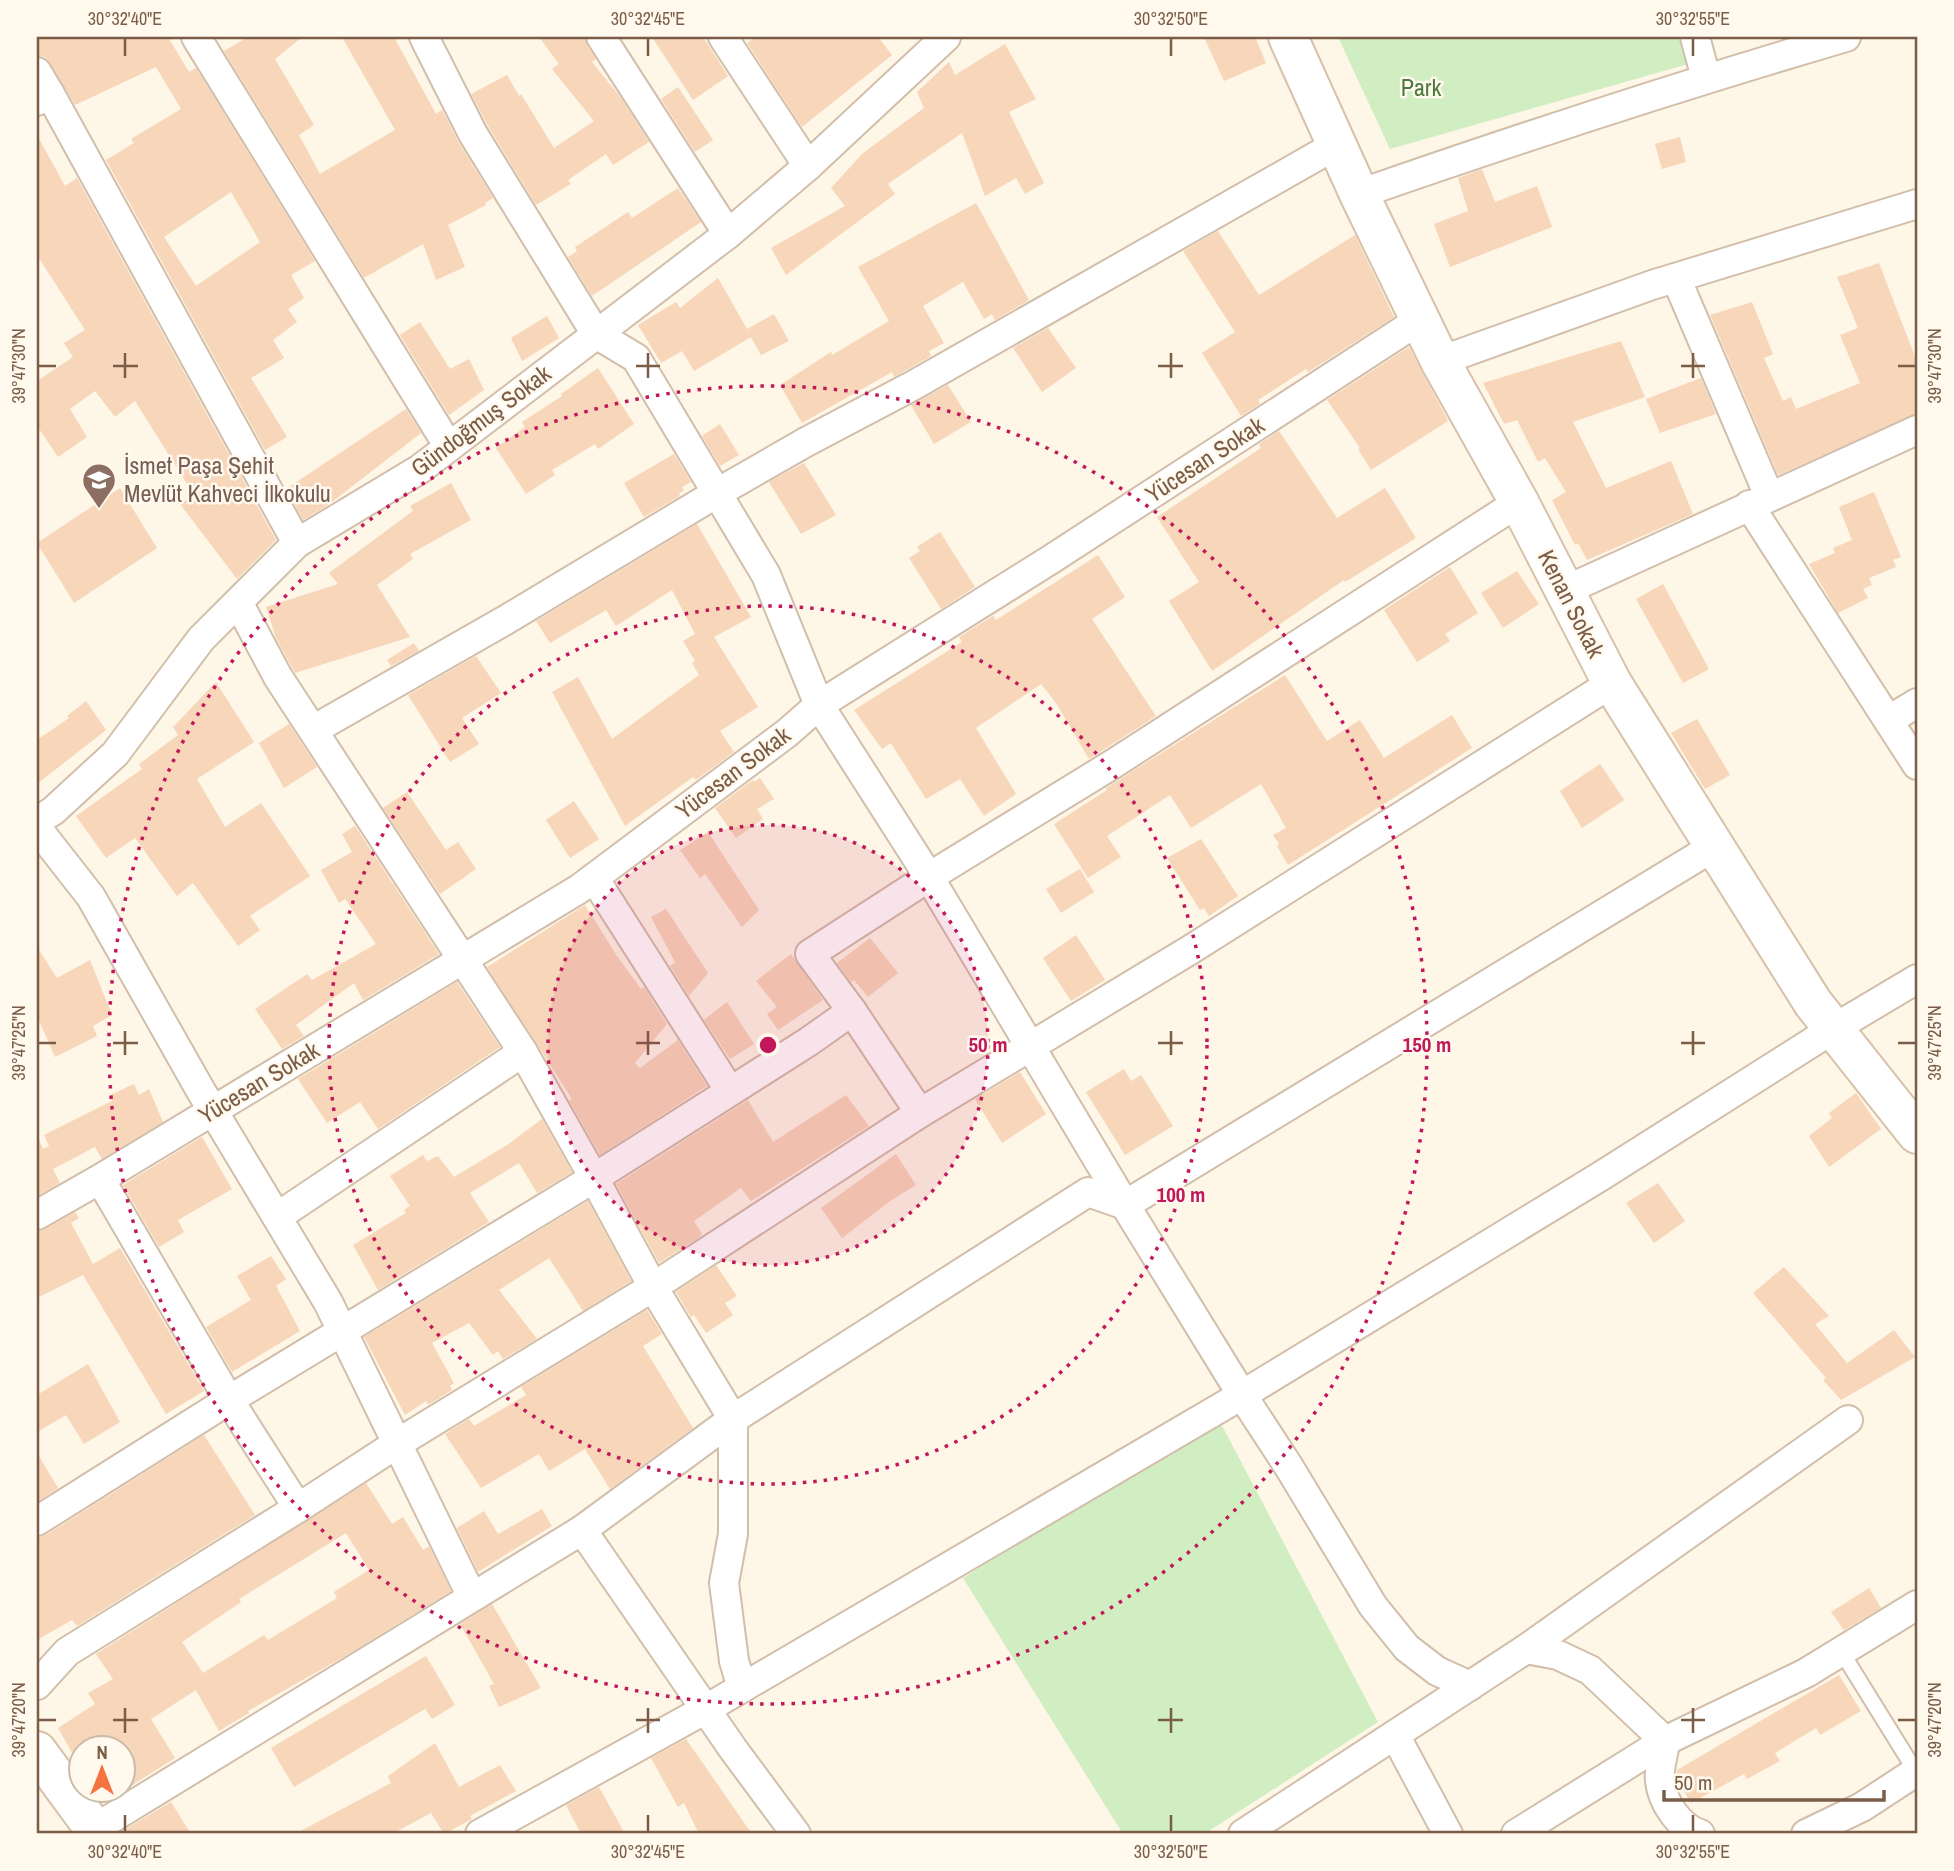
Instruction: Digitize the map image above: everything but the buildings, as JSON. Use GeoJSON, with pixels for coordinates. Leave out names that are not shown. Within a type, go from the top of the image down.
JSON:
{"type":"FeatureCollection","features":[{"type":"Feature","properties":{"kind":"street"},"geometry":{"type":"LineString","coordinates":[[197,37],[449,447]]}},
{"type":"Feature","properties":{"kind":"street"},"geometry":{"type":"LineString","coordinates":[[424,37],[473,134],[596,334],[636,358],[766,575],[819,705],[929,877],[1125,1205],[1373,1606],[1407,1648],[1437,1671],[1470,1686]]}},
{"type":"Feature","properties":{"kind":"street"},"geometry":{"type":"LineString","coordinates":[[601,37],[728,234]]}},
{"type":"Feature","properties":{"kind":"street"},"geometry":{"type":"LineString","coordinates":[[723,37],[808,166]]}},
{"type":"Feature","properties":{"kind":"street","name":"Gündoğmuş Sokak"},"geometry":{"type":"LineString","coordinates":[[37,821],[53,811],[115,754],[201,639],[239,604],[297,543],[420,469],[728,234],[808,166],[946,37]]}},
{"type":"Feature","properties":{"kind":"street","name":"Kenan Sokak"},"geometry":{"type":"LineString","coordinates":[[1288,37],[1359,194],[1440,360],[1519,502],[1612,683],[1813,1003],[1917,1135]]}},
{"type":"Feature","properties":{"kind":"street"},"geometry":{"type":"LineString","coordinates":[[1695,37],[1706,78]]}},
{"type":"Feature","properties":{"kind":"street"},"geometry":{"type":"LineString","coordinates":[[1359,194],[1529,135],[1706,78],[1846,37]]}},
{"type":"Feature","properties":{"kind":"street"},"geometry":{"type":"LineString","coordinates":[[41,89],[297,543]]}},
{"type":"Feature","properties":{"kind":"street"},"geometry":{"type":"LineString","coordinates":[[313,730],[504,621],[806,442],[914,385],[1336,145]]}},
{"type":"Feature","properties":{"kind":"street"},"geometry":{"type":"LineString","coordinates":[[1440,360],[1675,278],[1917,204]]}},
{"type":"Feature","properties":{"kind":"street"},"geometry":{"type":"LineString","coordinates":[[1675,278],[1759,501],[1917,765]]}},
{"type":"Feature","properties":{"kind":"street","name":"Yücesan Sokak"},"geometry":{"type":"LineString","coordinates":[[37,1215],[100,1180],[579,889],[787,733],[819,705],[1050,560],[1421,319]]}},
{"type":"Feature","properties":{"kind":"street"},"geometry":{"type":"LineString","coordinates":[[1564,591],[1917,430]]}},
{"type":"Feature","properties":{"kind":"street"},"geometry":{"type":"LineString","coordinates":[[920,1113],[852,1011],[810,954],[1113,764],[1519,502]]}},
{"type":"Feature","properties":{"kind":"street"},"geometry":{"type":"LineString","coordinates":[[239,604],[278,677],[523,1052],[653,1287],[733,1419],[733,1534],[724,1583],[734,1661],[742,1688]]}},
{"type":"Feature","properties":{"kind":"street"},"geometry":{"type":"LineString","coordinates":[[37,1685],[67,1652],[398,1443],[653,1287],[920,1113],[1190,950],[1612,683]]}},
{"type":"Feature","properties":{"kind":"street"},"geometry":{"type":"LineString","coordinates":[[1889,720],[1917,703]]}},
{"type":"Feature","properties":{"kind":"street"},"geometry":{"type":"LineString","coordinates":[[37,828],[91,897],[213,1110],[328,1302],[472,1597]]}},
{"type":"Feature","properties":{"kind":"street"},"geometry":{"type":"LineString","coordinates":[[1125,1205],[1715,846]]}},
{"type":"Feature","properties":{"kind":"street"},"geometry":{"type":"LineString","coordinates":[[594,877],[730,1091]]}},
{"type":"Feature","properties":{"kind":"street"},"geometry":{"type":"LineString","coordinates":[[480,1834],[706,1709],[1242,1395],[1917,979]]}},
{"type":"Feature","properties":{"kind":"street"},"geometry":{"type":"LineString","coordinates":[[37,1521],[229,1400],[594,1178],[808,1042],[852,1011]]}},
{"type":"Feature","properties":{"kind":"street"},"geometry":{"type":"LineString","coordinates":[[276,1216],[523,1052]]}},
{"type":"Feature","properties":{"kind":"street"},"geometry":{"type":"LineString","coordinates":[[100,1180],[229,1400],[298,1508]]}},
{"type":"Feature","properties":{"kind":"street"},"geometry":{"type":"LineString","coordinates":[[37,1751],[96,1831],[582,1530],[733,1419],[1088,1192],[1125,1205]]}},
{"type":"Feature","properties":{"kind":"street"},"geometry":{"type":"LineString","coordinates":[[1243,1834],[1526,1649],[1848,1420]]}},
{"type":"Feature","properties":{"kind":"street"},"geometry":{"type":"LineString","coordinates":[[582,1530],[796,1834]]}},
{"type":"Feature","properties":{"kind":"street"},"geometry":{"type":"LineString","coordinates":[[1516,1834],[1665,1741],[1806,1673],[1917,1605]]}},
{"type":"Feature","properties":{"kind":"street"},"geometry":{"type":"LineString","coordinates":[[1526,1649],[1558,1656],[1590,1670],[1665,1741]]}},
{"type":"Feature","properties":{"kind":"street"},"geometry":{"type":"LineString","coordinates":[[1395,1735],[1448,1834]]}},
{"type":"Feature","properties":{"kind":"street"},"geometry":{"type":"LineString","coordinates":[[1665,1741],[1660,1781],[1672,1812],[1693,1832],[1700,1834]]}},
{"type":"Feature","properties":{"kind":"street"},"geometry":{"type":"LineString","coordinates":[[1806,1834],[1862,1807],[1916,1771]]}},
{"type":"Feature","properties":{"kind":"lane"},"geometry":{"type":"LineString","coordinates":[[1842,1651],[1916,1771]]}},
{"type":"Feature","properties":{"kind":"green space","name":"Park"},"geometry":{"type":"Polygon","coordinates":[[[1338,37],[1683,37],[1692,63],[1390,149],[1338,37]]]}},
{"type":"Feature","properties":{"kind":"green space"},"geometry":{"type":"Polygon","coordinates":[[[1218,1418],[1378,1722],[1204,1834],[1123,1834],[963,1578],[1218,1418]]]}},
{"type":"Feature","properties":{"kind":"place","name":"İsmet Paşa Şehit Mevlüt Kahveci İlkokulu"},"geometry":{"type":"Point","coordinates":[99,510]}}]}
